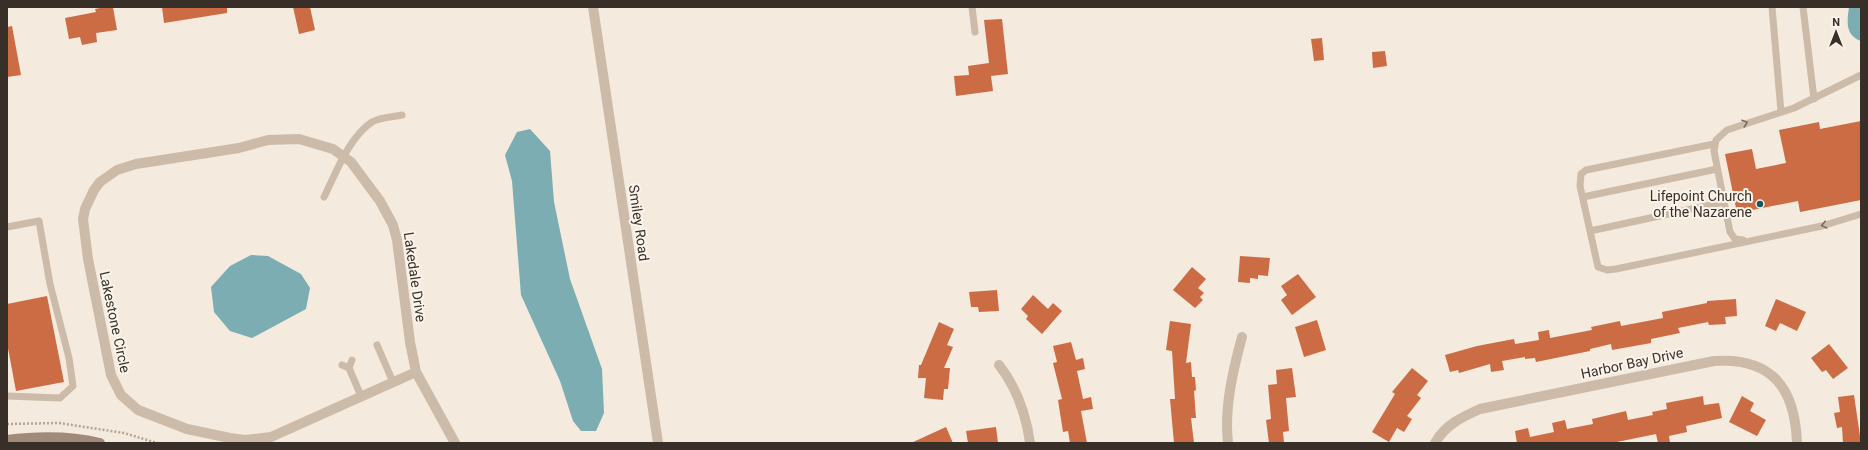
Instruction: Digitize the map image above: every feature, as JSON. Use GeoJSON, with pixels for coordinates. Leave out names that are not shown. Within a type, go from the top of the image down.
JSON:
{"type":"FeatureCollection","features":[{"type":"Feature","properties":{"kind":"main road"},"geometry":{"type":"LineString","coordinates":[[7,440],[53,438],[89,440],[100,443]]}},
{"type":"Feature","properties":{"kind":"street","name":"Smiley Road"},"geometry":{"type":"LineString","coordinates":[[593,7],[658,443]]}},
{"type":"Feature","properties":{"kind":"street","name":"Lakedale Drive"},"geometry":{"type":"LineString","coordinates":[[89,200],[100,182],[117,170],[136,164],[239,148],[268,140],[300,139],[333,149],[344,156],[380,200],[393,225],[397,240],[410,342],[416,372],[455,443]]}},
{"type":"Feature","properties":{"kind":"street","name":"Lakestone Circle"},"geometry":{"type":"LineString","coordinates":[[89,200],[85,209],[83,220],[88,259],[110,375],[121,395],[138,410],[187,429],[230,440],[258,441],[271,437],[416,372]]}},
{"type":"Feature","properties":{"kind":"street"},"geometry":{"type":"LineString","coordinates":[[1228,443],[1227,432],[1234,366],[1242,337]]}},
{"type":"Feature","properties":{"kind":"street","name":"Harbor Bay Drive"},"geometry":{"type":"LineString","coordinates":[[1435,443],[1448,426],[1463,416],[1480,409],[1714,361],[1729,360],[1746,363],[1759,368],[1782,385],[1790,399],[1794,413],[1797,443]]}},
{"type":"Feature","properties":{"kind":"street"},"geometry":{"type":"LineString","coordinates":[[999,365],[1009,378],[1023,407],[1030,443]]}},
{"type":"Feature","properties":{"kind":"lane"},"geometry":{"type":"LineString","coordinates":[[972,7],[975,32]]}},
{"type":"Feature","properties":{"kind":"lane"},"geometry":{"type":"LineString","coordinates":[[1772,7],[1781,112]]}},
{"type":"Feature","properties":{"kind":"lane"},"geometry":{"type":"LineString","coordinates":[[1803,7],[1814,99]]}},
{"type":"Feature","properties":{"kind":"lane"},"geometry":{"type":"LineString","coordinates":[[1745,241],[1735,239],[1730,232],[1714,151],[1714,144],[1716,140],[1727,130],[1814,99],[1861,75]]}},
{"type":"Feature","properties":{"kind":"lane"},"geometry":{"type":"LineString","coordinates":[[324,197],[349,147],[364,130],[373,122],[402,115]]}},
{"type":"Feature","properties":{"kind":"lane"},"geometry":{"type":"LineString","coordinates":[[1714,144],[1586,170],[1581,174],[1580,180],[1583,197],[1598,267],[1607,270],[1822,226],[1861,214]]}},
{"type":"Feature","properties":{"kind":"lane"},"geometry":{"type":"LineString","coordinates":[[1583,197],[1717,169]]}},
{"type":"Feature","properties":{"kind":"lane"},"geometry":{"type":"LineString","coordinates":[[1590,231],[1724,202]]}},
{"type":"Feature","properties":{"kind":"lane"},"geometry":{"type":"LineString","coordinates":[[7,227],[39,221],[50,284],[69,358],[72,386],[60,398],[7,396]]}},
{"type":"Feature","properties":{"kind":"lane"},"geometry":{"type":"LineString","coordinates":[[377,345],[393,382]]}},
{"type":"Feature","properties":{"kind":"lane"},"geometry":{"type":"LineString","coordinates":[[352,360],[350,368],[361,396]]}},
{"type":"Feature","properties":{"kind":"lane"},"geometry":{"type":"LineString","coordinates":[[342,365],[350,368]]}},
{"type":"Feature","properties":{"kind":"water"},"geometry":{"type":"Polygon","coordinates":[[[1849,7],[1861,7],[1861,41],[1852,35],[1848,27],[1849,7]]]}},
{"type":"Feature","properties":{"kind":"water"},"geometry":{"type":"Polygon","coordinates":[[[530,129],[550,151],[554,202],[570,279],[602,369],[604,413],[596,431],[581,431],[573,421],[560,381],[521,295],[512,181],[505,155],[517,132],[530,129]]]}},
{"type":"Feature","properties":{"kind":"water"},"geometry":{"type":"Polygon","coordinates":[[[251,255],[268,256],[301,274],[310,288],[306,309],[252,338],[230,331],[214,312],[211,287],[230,266],[251,255]]]}},
{"type":"Feature","properties":{"kind":"building"},"geometry":{"type":"Polygon","coordinates":[[[113,7],[117,30],[96,33],[97,42],[82,45],[80,37],[69,39],[65,18],[96,12],[95,9],[113,7]]]}},
{"type":"Feature","properties":{"kind":"building"},"geometry":{"type":"Polygon","coordinates":[[[162,7],[227,7],[227,13],[164,23],[162,7]]]}},
{"type":"Feature","properties":{"kind":"building"},"geometry":{"type":"Polygon","coordinates":[[[293,7],[310,7],[315,30],[299,34],[293,7]]]}},
{"type":"Feature","properties":{"kind":"building"},"geometry":{"type":"Polygon","coordinates":[[[1002,19],[1008,74],[991,76],[993,91],[956,96],[954,76],[969,75],[968,66],[989,63],[984,20],[1002,19]]]}},
{"type":"Feature","properties":{"kind":"building"},"geometry":{"type":"Polygon","coordinates":[[[12,26],[21,75],[7,77],[7,27],[12,26]]]}},
{"type":"Feature","properties":{"kind":"building"},"geometry":{"type":"Polygon","coordinates":[[[1322,38],[1324,60],[1314,61],[1311,39],[1322,38]]]}},
{"type":"Feature","properties":{"kind":"building"},"geometry":{"type":"Polygon","coordinates":[[[1385,51],[1387,66],[1373,68],[1372,52],[1385,51]]]}},
{"type":"Feature","properties":{"kind":"building"},"geometry":{"type":"Polygon","coordinates":[[[1861,121],[1861,200],[1800,212],[1798,201],[1737,213],[1725,154],[1752,149],[1756,169],[1786,163],[1779,130],[1819,122],[1820,129],[1861,121]]]}},
{"type":"Feature","properties":{"kind":"building"},"geometry":{"type":"Polygon","coordinates":[[[1240,256],[1270,258],[1268,276],[1258,275],[1258,279],[1250,278],[1250,283],[1238,282],[1240,256]]]}},
{"type":"Feature","properties":{"kind":"building"},"geometry":{"type":"Polygon","coordinates":[[[1192,267],[1206,279],[1198,288],[1204,293],[1200,297],[1203,300],[1195,308],[1173,290],[1192,267]]]}},
{"type":"Feature","properties":{"kind":"building"},"geometry":{"type":"Polygon","coordinates":[[[1298,274],[1316,297],[1292,315],[1281,300],[1287,295],[1281,286],[1298,274]]]}},
{"type":"Feature","properties":{"kind":"building"},"geometry":{"type":"Polygon","coordinates":[[[997,290],[999,311],[979,312],[978,307],[971,307],[969,292],[997,290]]]}},
{"type":"Feature","properties":{"kind":"building"},"geometry":{"type":"Polygon","coordinates":[[[1033,295],[1048,309],[1053,303],[1062,311],[1042,334],[1026,319],[1028,316],[1021,309],[1033,295]]]}},
{"type":"Feature","properties":{"kind":"building"},"geometry":{"type":"Polygon","coordinates":[[[47,296],[64,382],[16,391],[7,343],[7,304],[47,296]]]}},
{"type":"Feature","properties":{"kind":"building"},"geometry":{"type":"Polygon","coordinates":[[[1736,299],[1737,316],[1725,317],[1726,324],[1709,325],[1708,322],[1678,328],[1680,333],[1651,339],[1651,343],[1612,350],[1611,344],[1590,349],[1590,351],[1536,362],[1535,358],[1525,359],[1525,357],[1502,361],[1504,370],[1491,372],[1490,364],[1459,373],[1458,370],[1450,372],[1445,355],[1477,346],[1514,339],[1515,344],[1539,340],[1538,332],[1549,330],[1550,338],[1592,330],[1591,327],[1620,321],[1621,326],[1663,318],[1662,312],[1707,303],[1707,301],[1736,299]]]}},
{"type":"Feature","properties":{"kind":"building"},"geometry":{"type":"Polygon","coordinates":[[[1776,299],[1806,312],[1797,331],[1780,323],[1776,331],[1765,326],[1776,299]]]}},
{"type":"Feature","properties":{"kind":"building"},"geometry":{"type":"Polygon","coordinates":[[[1317,320],[1326,350],[1304,357],[1295,327],[1317,320]]]}},
{"type":"Feature","properties":{"kind":"building"},"geometry":{"type":"Polygon","coordinates":[[[1170,321],[1191,324],[1186,363],[1191,362],[1192,377],[1195,377],[1196,390],[1194,391],[1196,418],[1191,418],[1194,443],[1174,443],[1170,399],[1175,399],[1172,351],[1166,350],[1170,321]]]}},
{"type":"Feature","properties":{"kind":"building"},"geometry":{"type":"Polygon","coordinates":[[[939,322],[954,329],[947,345],[953,347],[944,368],[950,368],[948,389],[944,389],[943,400],[924,398],[926,378],[918,378],[919,365],[921,365],[939,322]]]}},
{"type":"Feature","properties":{"kind":"building"},"geometry":{"type":"Polygon","coordinates":[[[1071,342],[1076,360],[1083,358],[1085,369],[1077,371],[1083,399],[1091,397],[1093,409],[1081,411],[1087,443],[1070,443],[1068,431],[1063,432],[1058,400],[1062,399],[1053,363],[1057,362],[1053,346],[1071,342]]]}},
{"type":"Feature","properties":{"kind":"building"},"geometry":{"type":"Polygon","coordinates":[[[1829,344],[1848,368],[1833,379],[1826,370],[1822,372],[1811,358],[1829,344]]]}},
{"type":"Feature","properties":{"kind":"building"},"geometry":{"type":"Polygon","coordinates":[[[1292,368],[1296,397],[1286,398],[1289,431],[1283,432],[1284,443],[1269,443],[1266,420],[1271,419],[1268,385],[1277,384],[1276,370],[1292,368]]]}},
{"type":"Feature","properties":{"kind":"building"},"geometry":{"type":"Polygon","coordinates":[[[1412,368],[1428,381],[1417,395],[1421,398],[1407,416],[1412,419],[1404,432],[1397,428],[1389,442],[1372,432],[1395,394],[1392,392],[1412,368]]]}},
{"type":"Feature","properties":{"kind":"building"},"geometry":{"type":"Polygon","coordinates":[[[1854,395],[1861,443],[1843,443],[1842,427],[1837,428],[1834,413],[1840,412],[1838,397],[1854,395]]]}},
{"type":"Feature","properties":{"kind":"building"},"geometry":{"type":"Polygon","coordinates":[[[1703,396],[1704,405],[1719,403],[1722,418],[1686,426],[1687,432],[1669,436],[1670,443],[1658,443],[1656,434],[1612,443],[1517,443],[1515,431],[1528,428],[1530,437],[1554,432],[1552,423],[1565,420],[1567,429],[1593,424],[1592,419],[1626,411],[1628,420],[1653,415],[1652,412],[1667,409],[1666,403],[1703,396]]]}},
{"type":"Feature","properties":{"kind":"building"},"geometry":{"type":"Polygon","coordinates":[[[1742,396],[1754,403],[1750,411],[1766,420],[1757,436],[1729,422],[1742,396]]]}},
{"type":"Feature","properties":{"kind":"building"},"geometry":{"type":"Polygon","coordinates":[[[946,427],[953,443],[911,443],[946,427]]]}},
{"type":"Feature","properties":{"kind":"building"},"geometry":{"type":"Polygon","coordinates":[[[996,427],[998,443],[968,443],[966,431],[996,427]]]}},
{"type":"Feature","properties":{"kind":"place","name":"Lifepoint Church of the Nazarene"},"geometry":{"type":"Point","coordinates":[1760,204]}}]}
